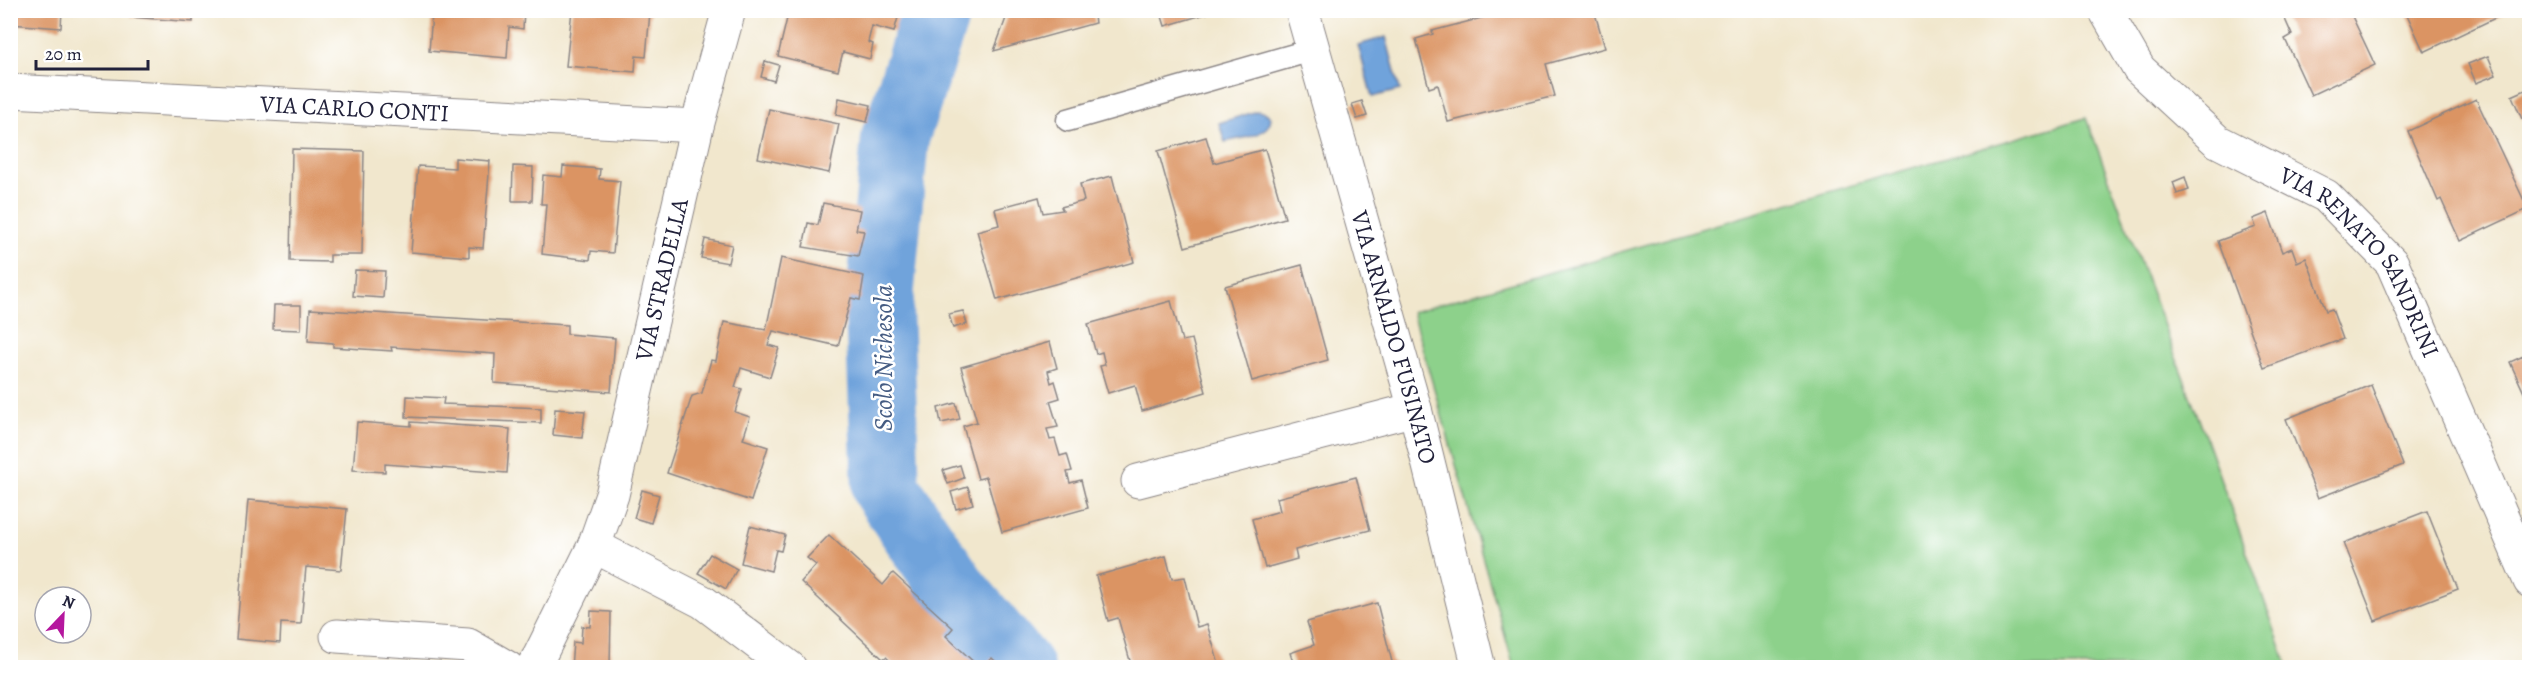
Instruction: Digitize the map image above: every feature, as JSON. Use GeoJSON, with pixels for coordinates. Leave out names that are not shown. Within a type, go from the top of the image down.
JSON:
{"type":"FeatureCollection","features":[{"type":"Feature","properties":{"kind":"street","name":"VIA STRADELLA"},"geometry":{"type":"LineString","coordinates":[[532,668],[594,546],[612,495],[697,126],[729,10]]}},
{"type":"Feature","properties":{"kind":"street","name":"VIA ARNALDO FUSINATO"},"geometry":{"type":"LineString","coordinates":[[1302,10],[1415,409],[1479,668]]}},
{"type":"Feature","properties":{"kind":"street","name":"VIA RENATO SANDRINI"},"geometry":{"type":"LineString","coordinates":[[2105,10],[2139,69],[2217,141],[2326,196],[2392,263],[2529,581]]}},
{"type":"Feature","properties":{"kind":"street","name":"VIA CARLO CONTI"},"geometry":{"type":"LineString","coordinates":[[10,91],[697,126]]}},
{"type":"Feature","properties":{"kind":"street"},"geometry":{"type":"LineString","coordinates":[[1138,481],[1415,409]]}},
{"type":"Feature","properties":{"kind":"street"},"geometry":{"type":"LineString","coordinates":[[594,546],[703,602],[790,668]]}},
{"type":"Feature","properties":{"kind":"street"},"geometry":{"type":"LineString","coordinates":[[338,636],[468,645],[508,668]]}},
{"type":"Feature","properties":{"kind":"lane"},"geometry":{"type":"LineString","coordinates":[[1068,120],[1312,50]]}},
{"type":"Feature","properties":{"kind":"green space"},"geometry":{"type":"Polygon","coordinates":[[[2086,118],[2199,419],[2288,667],[1514,667],[1412,312],[2086,118]]]}},
{"type":"Feature","properties":{"kind":"water"},"geometry":{"type":"Polygon","coordinates":[[[1386,37],[1400,90],[1372,97],[1358,45],[1386,37]]]}},
{"type":"Feature","properties":{"kind":"water"},"geometry":{"type":"Polygon","coordinates":[[[1257,111],[1266,113],[1271,118],[1265,129],[1253,136],[1225,142],[1219,123],[1257,111]]]}},
{"type":"Feature","properties":{"kind":"building"},"geometry":{"type":"Polygon","coordinates":[[[10,10],[62,10],[61,28],[10,24],[10,10]]]}},
{"type":"Feature","properties":{"kind":"building"},"geometry":{"type":"Polygon","coordinates":[[[131,10],[193,10],[193,22],[131,17],[131,10]]]}},
{"type":"Feature","properties":{"kind":"building"},"geometry":{"type":"Polygon","coordinates":[[[429,10],[524,10],[523,29],[509,27],[507,58],[429,51],[432,14],[429,14],[429,10]]]}},
{"type":"Feature","properties":{"kind":"building"},"geometry":{"type":"Polygon","coordinates":[[[572,10],[650,12],[646,57],[636,56],[635,72],[566,66],[572,10]]]}},
{"type":"Feature","properties":{"kind":"building"},"geometry":{"type":"Polygon","coordinates":[[[789,10],[900,10],[894,32],[872,26],[868,42],[873,44],[870,59],[843,52],[838,71],[778,56],[789,10]]]}},
{"type":"Feature","properties":{"kind":"building"},"geometry":{"type":"Polygon","coordinates":[[[1009,10],[1093,10],[1095,23],[994,51],[1009,10]]]}},
{"type":"Feature","properties":{"kind":"building"},"geometry":{"type":"Polygon","coordinates":[[[1160,10],[1216,10],[1216,11],[1165,26],[1160,10]]]}},
{"type":"Feature","properties":{"kind":"building"},"geometry":{"type":"Polygon","coordinates":[[[1512,10],[1594,10],[1605,48],[1546,64],[1555,96],[1448,122],[1438,85],[1429,88],[1416,39],[1433,34],[1432,31],[1512,10]]]}},
{"type":"Feature","properties":{"kind":"building"},"geometry":{"type":"Polygon","coordinates":[[[2281,10],[2349,10],[2375,65],[2311,95],[2285,39],[2292,35],[2281,10]]]}},
{"type":"Feature","properties":{"kind":"building"},"geometry":{"type":"Polygon","coordinates":[[[2405,10],[2512,10],[2424,52],[2405,10]]]}},
{"type":"Feature","properties":{"kind":"building"},"geometry":{"type":"Polygon","coordinates":[[[2488,56],[2496,75],[2476,83],[2468,64],[2488,56]]]}},
{"type":"Feature","properties":{"kind":"building"},"geometry":{"type":"Polygon","coordinates":[[[765,61],[779,65],[774,81],[761,77],[765,61]]]}},
{"type":"Feature","properties":{"kind":"building"},"geometry":{"type":"Polygon","coordinates":[[[2530,88],[2530,116],[2522,119],[2512,96],[2530,88]]]}},
{"type":"Feature","properties":{"kind":"building"},"geometry":{"type":"Polygon","coordinates":[[[839,98],[871,105],[867,122],[836,115],[839,98]]]}},
{"type":"Feature","properties":{"kind":"building"},"geometry":{"type":"Polygon","coordinates":[[[2476,99],[2528,209],[2460,241],[2441,199],[2438,201],[2408,131],[2476,99]]]}},
{"type":"Feature","properties":{"kind":"building"},"geometry":{"type":"Polygon","coordinates":[[[1362,101],[1367,116],[1357,119],[1352,104],[1362,101]]]}},
{"type":"Feature","properties":{"kind":"building"},"geometry":{"type":"Polygon","coordinates":[[[769,109],[839,124],[829,173],[758,158],[769,109]]]}},
{"type":"Feature","properties":{"kind":"building"},"geometry":{"type":"Polygon","coordinates":[[[1206,137],[1214,163],[1265,149],[1285,218],[1185,247],[1158,151],[1206,137]]]}},
{"type":"Feature","properties":{"kind":"building"},"geometry":{"type":"Polygon","coordinates":[[[292,149],[364,151],[362,255],[330,255],[330,262],[290,261],[292,149]]]}},
{"type":"Feature","properties":{"kind":"building"},"geometry":{"type":"Polygon","coordinates":[[[455,158],[490,161],[483,248],[469,247],[469,257],[411,252],[418,166],[455,168],[455,158]]]}},
{"type":"Feature","properties":{"kind":"building"},"geometry":{"type":"Polygon","coordinates":[[[513,166],[533,167],[532,201],[512,201],[513,166]]]}},
{"type":"Feature","properties":{"kind":"building"},"geometry":{"type":"Polygon","coordinates":[[[563,166],[600,169],[599,179],[620,181],[613,253],[591,251],[590,260],[542,254],[546,204],[541,204],[543,175],[562,177],[563,166]]]}},
{"type":"Feature","properties":{"kind":"building"},"geometry":{"type":"Polygon","coordinates":[[[1112,176],[1134,262],[997,300],[977,231],[999,225],[995,209],[1039,197],[1043,213],[1063,210],[1061,207],[1084,201],[1080,184],[1112,176]]]}},
{"type":"Feature","properties":{"kind":"building"},"geometry":{"type":"Polygon","coordinates":[[[2185,177],[2189,190],[2177,194],[2173,182],[2185,177]]]}},
{"type":"Feature","properties":{"kind":"building"},"geometry":{"type":"Polygon","coordinates":[[[823,203],[860,210],[856,230],[864,231],[858,256],[803,247],[808,223],[818,225],[823,203]]]}},
{"type":"Feature","properties":{"kind":"building"},"geometry":{"type":"Polygon","coordinates":[[[2268,213],[2282,252],[2292,248],[2297,262],[2306,258],[2326,311],[2332,309],[2343,339],[2264,368],[2218,241],[2256,227],[2253,219],[2268,213]]]}},
{"type":"Feature","properties":{"kind":"building"},"geometry":{"type":"Polygon","coordinates":[[[705,239],[732,245],[728,263],[701,258],[705,239]]]}},
{"type":"Feature","properties":{"kind":"building"},"geometry":{"type":"Polygon","coordinates":[[[781,258],[864,276],[860,300],[851,298],[838,346],[773,331],[768,345],[779,348],[770,377],[741,368],[735,387],[742,389],[735,412],[750,417],[743,439],[768,447],[751,501],[667,473],[692,396],[702,393],[711,360],[716,361],[724,322],[766,330],[781,258]]]}},
{"type":"Feature","properties":{"kind":"building"},"geometry":{"type":"Polygon","coordinates":[[[1302,265],[1328,360],[1252,381],[1225,286],[1302,265]]]}},
{"type":"Feature","properties":{"kind":"building"},"geometry":{"type":"Polygon","coordinates":[[[355,270],[385,271],[383,298],[353,296],[355,270]]]}},
{"type":"Feature","properties":{"kind":"building"},"geometry":{"type":"Polygon","coordinates":[[[1171,301],[1182,341],[1192,339],[1206,392],[1142,411],[1135,385],[1108,393],[1100,366],[1105,365],[1102,352],[1096,354],[1088,324],[1171,301]]]}},
{"type":"Feature","properties":{"kind":"building"},"geometry":{"type":"Polygon","coordinates":[[[274,305],[301,305],[301,330],[273,329],[274,305]]]}},
{"type":"Feature","properties":{"kind":"building"},"geometry":{"type":"Polygon","coordinates":[[[310,309],[567,325],[567,334],[615,338],[611,392],[494,383],[495,354],[391,347],[392,351],[333,347],[333,343],[308,341],[310,309]]]}},
{"type":"Feature","properties":{"kind":"building"},"geometry":{"type":"Polygon","coordinates":[[[963,311],[967,324],[953,328],[949,314],[963,311]]]}},
{"type":"Feature","properties":{"kind":"building"},"geometry":{"type":"Polygon","coordinates":[[[1050,342],[1057,368],[1048,371],[1051,383],[1055,381],[1060,398],[1050,401],[1058,427],[1047,429],[1050,440],[1055,439],[1060,456],[1067,454],[1072,471],[1067,472],[1070,483],[1081,480],[1088,508],[1002,532],[986,477],[978,479],[963,426],[977,422],[961,367],[1050,342]]]}},
{"type":"Feature","properties":{"kind":"building"},"geometry":{"type":"Polygon","coordinates":[[[2530,353],[2530,396],[2526,397],[2510,362],[2530,353]]]}},
{"type":"Feature","properties":{"kind":"building"},"geometry":{"type":"Polygon","coordinates":[[[2371,385],[2403,465],[2318,498],[2286,419],[2371,385]]]}},
{"type":"Feature","properties":{"kind":"building"},"geometry":{"type":"Polygon","coordinates":[[[407,396],[444,398],[443,404],[541,408],[541,423],[406,417],[407,396]]]}},
{"type":"Feature","properties":{"kind":"building"},"geometry":{"type":"Polygon","coordinates":[[[956,403],[960,419],[941,423],[938,408],[956,403]]]}},
{"type":"Feature","properties":{"kind":"building"},"geometry":{"type":"Polygon","coordinates":[[[555,409],[585,411],[582,438],[553,435],[555,409]]]}},
{"type":"Feature","properties":{"kind":"building"},"geometry":{"type":"Polygon","coordinates":[[[357,422],[411,426],[411,422],[510,429],[507,473],[385,464],[385,472],[353,470],[357,422]]]}},
{"type":"Feature","properties":{"kind":"building"},"geometry":{"type":"Polygon","coordinates":[[[960,465],[964,478],[948,484],[943,470],[960,465]]]}},
{"type":"Feature","properties":{"kind":"building"},"geometry":{"type":"Polygon","coordinates":[[[1356,477],[1370,530],[1295,550],[1297,559],[1265,568],[1252,519],[1280,511],[1277,498],[1356,477]]]}},
{"type":"Feature","properties":{"kind":"building"},"geometry":{"type":"Polygon","coordinates":[[[968,487],[973,504],[956,509],[951,492],[968,487]]]}},
{"type":"Feature","properties":{"kind":"building"},"geometry":{"type":"Polygon","coordinates":[[[642,490],[659,495],[651,523],[634,518],[642,490]]]}},
{"type":"Feature","properties":{"kind":"building"},"geometry":{"type":"Polygon","coordinates":[[[248,500],[347,509],[341,570],[306,567],[301,624],[281,623],[280,643],[236,639],[248,500]]]}},
{"type":"Feature","properties":{"kind":"building"},"geometry":{"type":"Polygon","coordinates":[[[2427,511],[2458,589],[2375,621],[2344,543],[2427,511]]]}},
{"type":"Feature","properties":{"kind":"building"},"geometry":{"type":"Polygon","coordinates":[[[750,526],[785,535],[781,551],[776,550],[771,571],[741,563],[750,526]]]}},
{"type":"Feature","properties":{"kind":"building"},"geometry":{"type":"Polygon","coordinates":[[[829,535],[883,585],[893,573],[953,628],[946,636],[980,668],[897,668],[886,657],[883,659],[801,582],[816,565],[807,558],[829,535]]]}},
{"type":"Feature","properties":{"kind":"building"},"geometry":{"type":"Polygon","coordinates":[[[710,554],[737,569],[726,589],[698,573],[710,554]]]}},
{"type":"Feature","properties":{"kind":"building"},"geometry":{"type":"Polygon","coordinates":[[[1166,556],[1172,579],[1185,577],[1197,627],[1207,624],[1220,668],[1132,668],[1118,618],[1108,621],[1096,576],[1166,556]]]}},
{"type":"Feature","properties":{"kind":"building"},"geometry":{"type":"Polygon","coordinates":[[[1377,603],[1392,662],[1405,668],[1295,668],[1290,653],[1314,645],[1307,622],[1377,603]]]}},
{"type":"Feature","properties":{"kind":"building"},"geometry":{"type":"Polygon","coordinates":[[[591,611],[611,612],[610,668],[571,668],[573,642],[581,643],[582,626],[590,627],[591,611]]]}},
{"type":"Feature","properties":{"kind":"building"},"geometry":{"type":"Polygon","coordinates":[[[992,658],[1002,668],[982,668],[992,658]]]}},
{"type":"Feature","properties":{"kind":"waterway","name":"Scolo Nichesola"},"geometry":{"type":"LineString","coordinates":[[937,10],[895,138],[879,309],[886,489],[957,594],[1020,668]]}}]}
